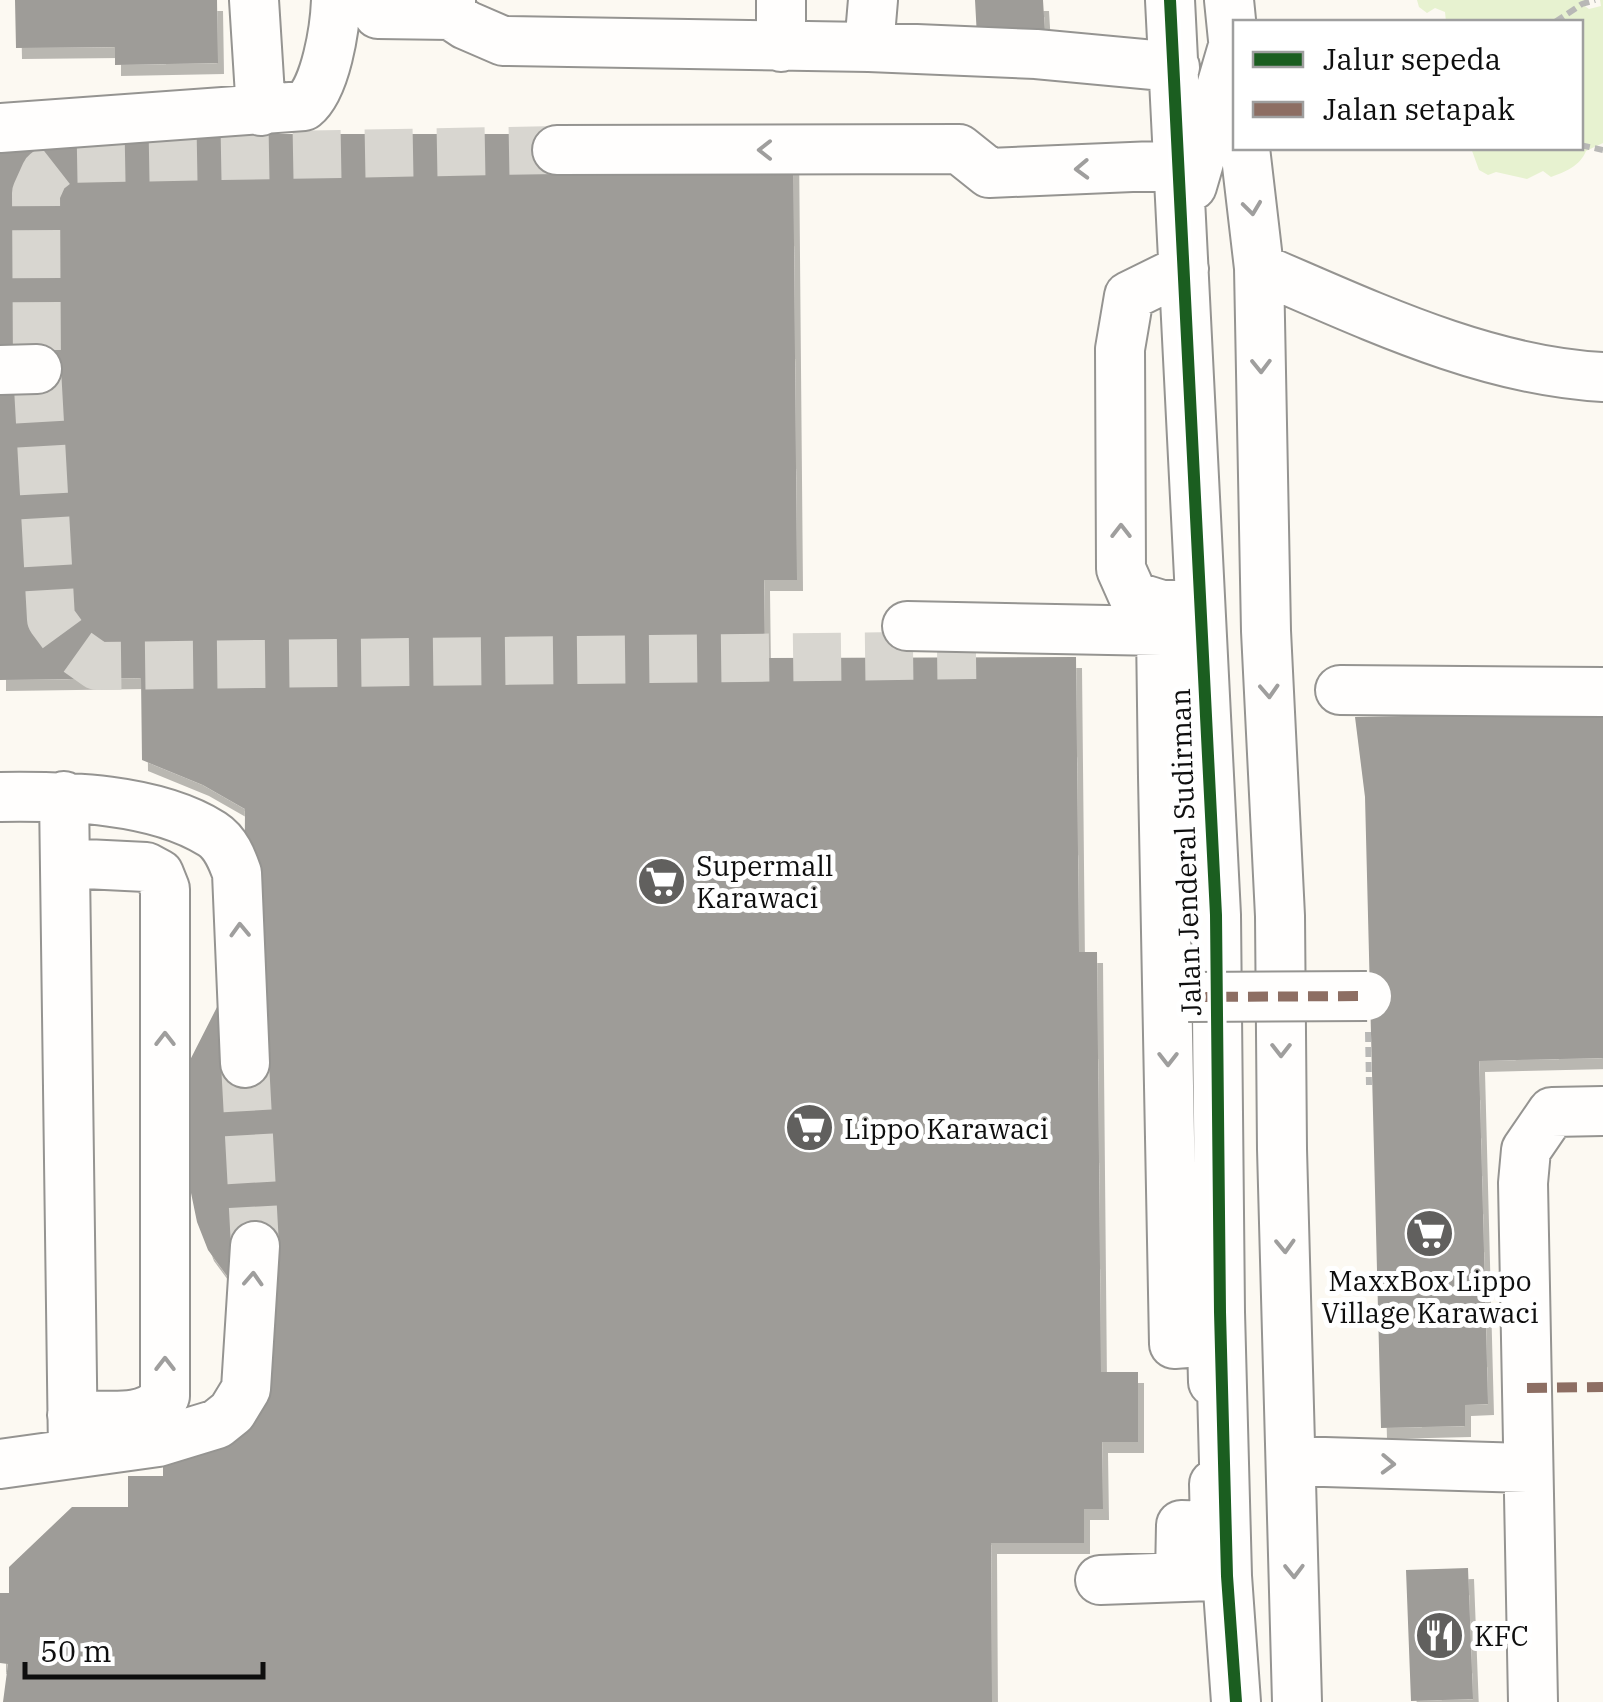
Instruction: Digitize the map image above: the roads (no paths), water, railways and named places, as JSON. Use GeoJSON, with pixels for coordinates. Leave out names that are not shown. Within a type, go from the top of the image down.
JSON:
{"type":"FeatureCollection","features":[{"type":"Feature","properties":{"kind":"street"},"geometry":{"type":"LineString","coordinates":[[254,0],[262,111]]}},
{"type":"Feature","properties":{"kind":"street"},"geometry":{"type":"LineString","coordinates":[[781,47],[782,0]]}},
{"type":"Feature","properties":{"kind":"street"},"geometry":{"type":"LineString","coordinates":[[869,48],[873,0]]}},
{"type":"Feature","properties":{"kind":"street","name":"Jalan Jenderal Sudirman"},"geometry":{"type":"LineString","coordinates":[[1170,0],[1184,270],[1186,621],[1206,730],[1216,915],[1220,1312],[1236,1702]]}},
{"type":"Feature","properties":{"kind":"street"},"geometry":{"type":"LineString","coordinates":[[0,128],[210,111],[296,109],[311,100],[328,53],[364,5],[467,12],[503,41],[1036,54],[1175,67]]}},
{"type":"Feature","properties":{"kind":"street"},"geometry":{"type":"LineString","coordinates":[[1182,217],[1232,38]]}},
{"type":"Feature","properties":{"kind":"street"},"geometry":{"type":"LineString","coordinates":[[558,150],[959,149],[989,173],[1179,165]]}},
{"type":"Feature","properties":{"kind":"street"},"geometry":{"type":"LineString","coordinates":[[1244,150],[1259,268],[1297,1702]]}},
{"type":"Feature","properties":{"kind":"street"},"geometry":{"type":"LineString","coordinates":[[1259,268],[1412,333],[1558,375],[1603,378]]}},
{"type":"Feature","properties":{"kind":"street"},"geometry":{"type":"LineString","coordinates":[[1184,270],[1128,296],[1120,349],[1121,568],[1134,596],[1162,606],[1186,621]]}},
{"type":"Feature","properties":{"kind":"street"},"geometry":{"type":"LineString","coordinates":[[906,626],[1186,621]]}},
{"type":"Feature","properties":{"kind":"street"},"geometry":{"type":"LineString","coordinates":[[976,655],[1133,652],[1186,621]]}},
{"type":"Feature","properties":{"kind":"street"},"geometry":{"type":"LineString","coordinates":[[1180,1564],[1181,1525],[1215,1526],[1212,1341],[1174,1344],[1162,777],[1186,621]]}},
{"type":"Feature","properties":{"kind":"street"},"geometry":{"type":"LineString","coordinates":[[1340,690],[1603,692]]}},
{"type":"Feature","properties":{"kind":"street"},"geometry":{"type":"LineString","coordinates":[[1162,777],[1174,755],[1206,730]]}},
{"type":"Feature","properties":{"kind":"street"},"geometry":{"type":"LineString","coordinates":[[64,796],[72,1433]]}},
{"type":"Feature","properties":{"kind":"street"},"geometry":{"type":"LineString","coordinates":[[0,797],[64,796],[156,811],[214,835],[230,853],[238,872],[245,1062]]}},
{"type":"Feature","properties":{"kind":"street"},"geometry":{"type":"LineString","coordinates":[[1216,915],[1275,804]]}},
{"type":"Feature","properties":{"kind":"street"},"geometry":{"type":"LineString","coordinates":[[0,1464],[72,1433],[158,1408],[166,1396],[165,889],[159,874],[146,867],[65,863]]}},
{"type":"Feature","properties":{"kind":"street"},"geometry":{"type":"LineString","coordinates":[[1188,997],[1368,996]]}},
{"type":"Feature","properties":{"kind":"street"},"geometry":{"type":"LineString","coordinates":[[1533,1702],[1523,1183],[1526,1150],[1552,1112],[1603,1112]]}},
{"type":"Feature","properties":{"kind":"street"},"geometry":{"type":"LineString","coordinates":[[72,1433],[158,1442],[217,1424],[232,1412],[246,1389],[254,1246]]}},
{"type":"Feature","properties":{"kind":"street"},"geometry":{"type":"LineString","coordinates":[[1291,1461],[1528,1468]]}},
{"type":"Feature","properties":{"kind":"street"},"geometry":{"type":"LineString","coordinates":[[1100,1580],[1227,1553],[1289,1702]]}},
{"type":"Feature","properties":{"kind":"tunnel"},"geometry":{"type":"LineString","coordinates":[[557,150],[63,159],[45,173],[36,193],[37,369],[51,619],[73,649],[97,666],[976,655]]}},
{"type":"Feature","properties":{"kind":"tunnel"},"geometry":{"type":"LineString","coordinates":[[245,1063],[255,1246]]}},
{"type":"Feature","properties":{"kind":"place","name":"Supermall Karawaci"},"geometry":{"type":"Point","coordinates":[661,881]}},
{"type":"Feature","properties":{"kind":"place","name":"Lippo Karawaci"},"geometry":{"type":"Point","coordinates":[809,1128]}},
{"type":"Feature","properties":{"kind":"place","name":"MaxxBox Lippo Village Karawaci"},"geometry":{"type":"Point","coordinates":[1430,1233]}},
{"type":"Feature","properties":{"kind":"place","name":"KFC"},"geometry":{"type":"Point","coordinates":[1439,1635]}}]}
